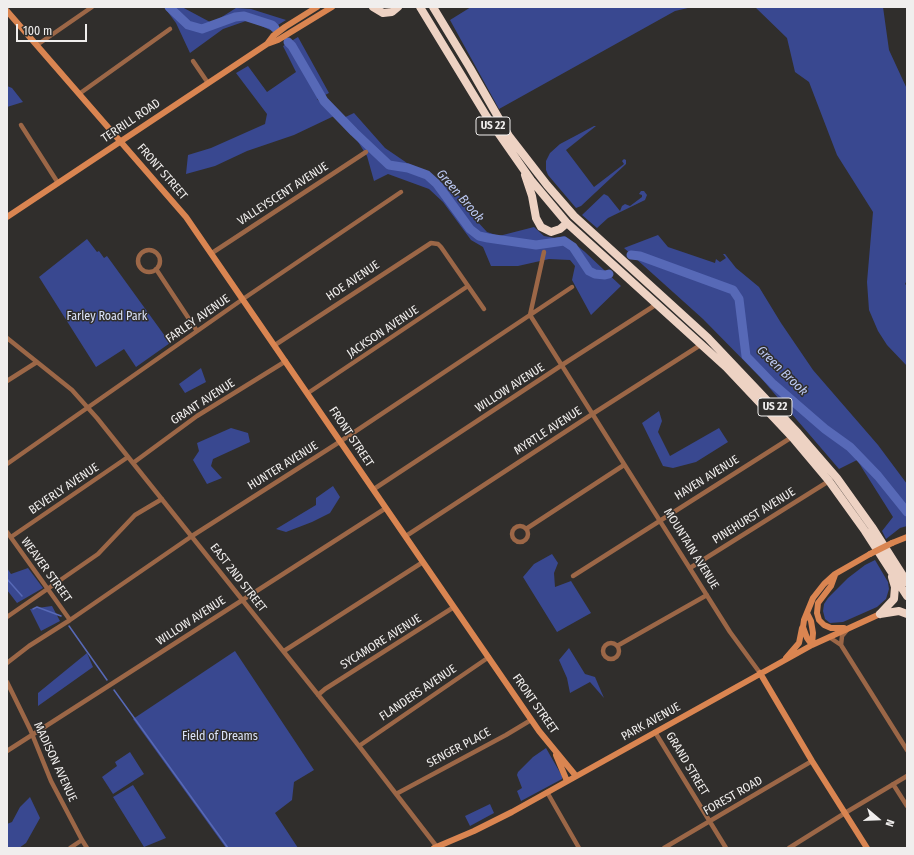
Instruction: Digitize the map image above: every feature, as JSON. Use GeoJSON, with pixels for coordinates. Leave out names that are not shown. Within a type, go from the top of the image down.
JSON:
{"type":"FeatureCollection","features":[{"type":"Feature","properties":{"kind":"highway"},"geometry":{"type":"LineString","coordinates":[[374,7],[383,13],[392,12],[398,7]]}},
{"type":"Feature","properties":{"kind":"highway","name":"US 22"},"geometry":{"type":"LineString","coordinates":[[420,7],[487,117],[523,169],[567,223],[702,344],[792,436],[829,480],[893,568],[907,582]]}},
{"type":"Feature","properties":{"kind":"highway","name":"US 22"},"geometry":{"type":"LineString","coordinates":[[434,9],[516,145],[547,185],[574,216],[708,338],[798,433],[837,478],[872,528],[907,596]]}},
{"type":"Feature","properties":{"kind":"highway"},"geometry":{"type":"LineString","coordinates":[[523,169],[532,196],[536,218],[541,227],[551,232],[567,223]]}},
{"type":"Feature","properties":{"kind":"highway"},"geometry":{"type":"LineString","coordinates":[[880,614],[890,604],[895,593],[893,568],[907,573]]}},
{"type":"Feature","properties":{"kind":"highway"},"geometry":{"type":"LineString","coordinates":[[880,614],[899,611],[907,614]]}},
{"type":"Feature","properties":{"kind":"street"},"geometry":{"type":"LineString","coordinates":[[37,45],[92,7]]}},
{"type":"Feature","properties":{"kind":"street","name":"TERRILL ROAD"},"geometry":{"type":"LineString","coordinates":[[7,217],[275,38],[286,27],[317,7]]}},
{"type":"Feature","properties":{"kind":"street","name":"TERRILL ROAD"},"geometry":{"type":"LineString","coordinates":[[275,38],[291,32],[332,7]]}},
{"type":"Feature","properties":{"kind":"street","name":"FRONT STREET"},"geometry":{"type":"LineString","coordinates":[[7,11],[186,217],[531,720],[576,776]]}},
{"type":"Feature","properties":{"kind":"street"},"geometry":{"type":"LineString","coordinates":[[79,94],[170,29]]}},
{"type":"Feature","properties":{"kind":"street"},"geometry":{"type":"LineString","coordinates":[[193,61],[208,83]]}},
{"type":"Feature","properties":{"kind":"street"},"geometry":{"type":"LineString","coordinates":[[21,125],[58,182]]}},
{"type":"Feature","properties":{"kind":"street","name":"VALLEYSCENT AVENUE"},"geometry":{"type":"LineString","coordinates":[[212,253],[366,152]]}},
{"type":"Feature","properties":{"kind":"street","name":"FARLEY AVENUE"},"geometry":{"type":"LineString","coordinates":[[7,464],[243,299],[401,192]]}},
{"type":"Feature","properties":{"kind":"street","name":"HOE AVENUE"},"geometry":{"type":"LineString","coordinates":[[275,345],[428,244],[438,244],[468,286]]}},
{"type":"Feature","properties":{"kind":"street"},"geometry":{"type":"LineString","coordinates":[[150,249],[156,252],[160,261],[156,269],[148,272],[141,269],[137,263],[137,259],[143,250],[150,249]]}},
{"type":"Feature","properties":{"kind":"street"},"geometry":{"type":"LineString","coordinates":[[530,315],[544,252]]}},
{"type":"Feature","properties":{"kind":"street"},"geometry":{"type":"LineString","coordinates":[[156,269],[197,332]]}},
{"type":"Feature","properties":{"kind":"street"},"geometry":{"type":"LineString","coordinates":[[468,286],[484,309]]}},
{"type":"Feature","properties":{"kind":"street","name":"JACKSON AVENUE"},"geometry":{"type":"LineString","coordinates":[[308,393],[468,286]]}},
{"type":"Feature","properties":{"kind":"street","name":"HUNTER AVENUE"},"geometry":{"type":"LineString","coordinates":[[7,663],[29,646],[70,620],[192,536],[341,441],[572,287]]}},
{"type":"Feature","properties":{"kind":"street","name":"WILLOW AVENUE"},"geometry":{"type":"LineString","coordinates":[[374,489],[562,365],[658,304]]}},
{"type":"Feature","properties":{"kind":"street","name":"MOUNTAIN AVENUE"},"geometry":{"type":"LineString","coordinates":[[530,315],[733,636],[760,673],[812,761],[867,848]]}},
{"type":"Feature","properties":{"kind":"street","name":"EAST 2ND STREET"},"geometry":{"type":"LineString","coordinates":[[7,338],[72,390],[88,407],[284,651],[437,848]]}},
{"type":"Feature","properties":{"kind":"street","name":"MYRTLE AVENUE"},"geometry":{"type":"LineString","coordinates":[[406,536],[702,344]]}},
{"type":"Feature","properties":{"kind":"street","name":"GRANT AVENUE"},"geometry":{"type":"LineString","coordinates":[[133,463],[197,416],[286,361]]}},
{"type":"Feature","properties":{"kind":"street"},"geometry":{"type":"LineString","coordinates":[[7,381],[37,362]]}},
{"type":"Feature","properties":{"kind":"street","name":"HAVEN AVENUE"},"geometry":{"type":"LineString","coordinates":[[573,576],[792,436]]}},
{"type":"Feature","properties":{"kind":"street","name":"BEVERLY AVENUE"},"geometry":{"type":"LineString","coordinates":[[11,537],[128,457]]}},
{"type":"Feature","properties":{"kind":"street"},"geometry":{"type":"LineString","coordinates":[[526,529],[624,464]]}},
{"type":"Feature","properties":{"kind":"street","name":"PINEHURST AVENUE"},"geometry":{"type":"LineString","coordinates":[[690,568],[829,480]]}},
{"type":"Feature","properties":{"kind":"street"},"geometry":{"type":"LineString","coordinates":[[9,615],[48,590],[98,554],[136,515],[162,499]]}},
{"type":"Feature","properties":{"kind":"street","name":"WILLOW AVENUE"},"geometry":{"type":"LineString","coordinates":[[7,751],[386,508]]}},
{"type":"Feature","properties":{"kind":"street","name":"WEAVER STREET"},"geometry":{"type":"LineString","coordinates":[[7,532],[70,620]]}},
{"type":"Feature","properties":{"kind":"street"},"geometry":{"type":"LineString","coordinates":[[782,662],[798,643],[804,620],[815,595],[835,574],[870,554],[907,537]]}},
{"type":"Feature","properties":{"kind":"street"},"geometry":{"type":"LineString","coordinates":[[284,651],[423,562]]}},
{"type":"Feature","properties":{"kind":"street"},"geometry":{"type":"LineString","coordinates":[[835,574],[831,586],[818,603],[817,616],[822,624],[827,627],[836,629],[850,627]]}},
{"type":"Feature","properties":{"kind":"street"},"geometry":{"type":"LineString","coordinates":[[617,646],[707,595]]}},
{"type":"Feature","properties":{"kind":"street","name":"SYCAMORE AVENUE"},"geometry":{"type":"LineString","coordinates":[[318,695],[325,689],[454,607]]}},
{"type":"Feature","properties":{"kind":"street"},"geometry":{"type":"LineString","coordinates":[[807,613],[811,621],[813,633],[812,645]]}},
{"type":"Feature","properties":{"kind":"street","name":"PARK AVENUE"},"geometry":{"type":"LineString","coordinates":[[437,848],[474,831],[547,792],[812,645],[880,614]]}},
{"type":"Feature","properties":{"kind":"street"},"geometry":{"type":"LineString","coordinates":[[803,627],[807,638],[812,645]]}},
{"type":"Feature","properties":{"kind":"street"},"geometry":{"type":"LineString","coordinates":[[841,644],[842,635],[850,627]]}},
{"type":"Feature","properties":{"kind":"street"},"geometry":{"type":"LineString","coordinates":[[829,637],[841,644],[907,750]]}},
{"type":"Feature","properties":{"kind":"street","name":"FLANDERS AVENUE"},"geometry":{"type":"LineString","coordinates":[[359,746],[489,657]]}},
{"type":"Feature","properties":{"kind":"street","name":"MADISON AVENUE"},"geometry":{"type":"LineString","coordinates":[[7,682],[32,735],[51,781],[87,848]]}},
{"type":"Feature","properties":{"kind":"street","name":"SENGER PLACE"},"geometry":{"type":"LineString","coordinates":[[396,794],[531,720]]}},
{"type":"Feature","properties":{"kind":"street","name":"GRAND STREET"},"geometry":{"type":"LineString","coordinates":[[655,732],[726,848]]}},
{"type":"Feature","properties":{"kind":"street","name":"FRONT STREET"},"geometry":{"type":"LineString","coordinates":[[555,751],[567,781]]}},
{"type":"Feature","properties":{"kind":"street","name":"FOREST ROAD"},"geometry":{"type":"LineString","coordinates":[[664,848],[812,761]]}},
{"type":"Feature","properties":{"kind":"street"},"geometry":{"type":"LineString","coordinates":[[789,848],[907,776]]}},
{"type":"Feature","properties":{"kind":"street"},"geometry":{"type":"LineString","coordinates":[[893,784],[907,806]]}},
{"type":"Feature","properties":{"kind":"street"},"geometry":{"type":"LineString","coordinates":[[547,792],[579,848]]}},
{"type":"Feature","properties":{"kind":"street"},"geometry":{"type":"LineString","coordinates":[[70,848],[82,840]]}},
{"type":"Feature","properties":{"kind":"green space"},"geometry":{"type":"Polygon","coordinates":[[[164,7],[182,7],[210,22],[217,20],[236,8],[251,9],[286,20],[270,30],[253,22],[246,21],[223,29],[190,53],[176,23],[164,7]]]}},
{"type":"Feature","properties":{"kind":"green space"},"geometry":{"type":"Polygon","coordinates":[[[471,7],[692,7],[675,11],[499,109],[450,20],[471,7]]]}},
{"type":"Feature","properties":{"kind":"green space"},"geometry":{"type":"Polygon","coordinates":[[[755,7],[883,7],[889,50],[907,89],[907,280],[905,284],[907,286],[907,366],[887,345],[878,331],[869,310],[867,282],[873,212],[837,155],[809,82],[795,72],[787,38],[755,7]]]}},
{"type":"Feature","properties":{"kind":"green space"},"geometry":{"type":"Polygon","coordinates":[[[298,37],[329,93],[317,99],[334,116],[294,135],[247,151],[215,166],[186,174],[188,155],[211,148],[265,124],[267,114],[236,73],[248,66],[267,92],[296,72],[283,46],[298,37]]]}},
{"type":"Feature","properties":{"kind":"green space"},"geometry":{"type":"Polygon","coordinates":[[[7,86],[12,88],[23,102],[7,107],[7,86]]]}},
{"type":"Feature","properties":{"kind":"green space"},"geometry":{"type":"Polygon","coordinates":[[[354,113],[385,148],[407,163],[421,169],[452,190],[478,212],[476,220],[487,232],[499,236],[534,227],[544,236],[555,238],[565,236],[585,252],[621,286],[591,315],[572,280],[575,266],[570,260],[549,259],[518,266],[491,266],[483,247],[471,240],[443,202],[429,189],[388,174],[374,181],[367,156],[355,137],[339,120],[354,113]]]}},
{"type":"Feature","properties":{"kind":"green space"},"geometry":{"type":"Polygon","coordinates":[[[596,126],[566,150],[594,187],[624,164],[622,161],[624,159],[626,160],[626,164],[581,206],[576,208],[548,175],[546,170],[546,161],[550,153],[560,144],[596,126]]]}},
{"type":"Feature","properties":{"kind":"green space"},"geometry":{"type":"Polygon","coordinates":[[[641,191],[644,191],[647,195],[645,200],[608,218],[597,228],[582,215],[604,194],[608,196],[620,211],[622,206],[625,204],[630,206],[642,197],[642,195],[639,194],[641,191]]]}},
{"type":"Feature","properties":{"kind":"green space"},"geometry":{"type":"Polygon","coordinates":[[[658,235],[668,247],[715,263],[716,259],[720,262],[726,258],[723,254],[725,254],[736,268],[759,287],[813,370],[878,445],[907,484],[907,526],[900,528],[886,539],[882,531],[893,517],[857,460],[839,469],[761,378],[703,319],[624,248],[658,235]]]}},
{"type":"Feature","properties":{"kind":"green space","name":"Farley Road Park"},"geometry":{"type":"Polygon","coordinates":[[[87,239],[97,252],[99,251],[104,258],[107,256],[170,343],[136,367],[124,349],[96,367],[39,277],[87,239]]]}},
{"type":"Feature","properties":{"kind":"green space"},"geometry":{"type":"Polygon","coordinates":[[[201,368],[206,382],[185,393],[179,384],[201,368]]]}},
{"type":"Feature","properties":{"kind":"green space"},"geometry":{"type":"Polygon","coordinates":[[[659,411],[662,421],[658,432],[670,456],[719,428],[728,442],[696,462],[673,468],[663,466],[642,423],[659,411]]]}},
{"type":"Feature","properties":{"kind":"green space"},"geometry":{"type":"Polygon","coordinates":[[[231,428],[248,433],[250,442],[213,459],[211,466],[222,478],[207,484],[193,460],[199,451],[197,443],[231,428]]]}},
{"type":"Feature","properties":{"kind":"green space"},"geometry":{"type":"Polygon","coordinates":[[[333,486],[340,497],[330,513],[286,532],[276,529],[316,505],[316,498],[333,486]]]}},
{"type":"Feature","properties":{"kind":"green space"},"geometry":{"type":"Polygon","coordinates":[[[552,554],[558,563],[554,573],[555,587],[571,581],[591,613],[557,632],[523,577],[534,564],[552,554]]]}},
{"type":"Feature","properties":{"kind":"green space"},"geometry":{"type":"Polygon","coordinates":[[[875,560],[888,582],[889,589],[886,599],[877,607],[843,622],[830,623],[825,619],[823,611],[824,604],[828,598],[848,578],[865,565],[875,560]]]}},
{"type":"Feature","properties":{"kind":"green space"},"geometry":{"type":"Polygon","coordinates":[[[7,568],[11,574],[28,568],[43,588],[17,603],[7,590],[7,568]]]}},
{"type":"Feature","properties":{"kind":"green space"},"geometry":{"type":"Polygon","coordinates":[[[52,606],[60,621],[41,631],[30,609],[52,606]]]}},
{"type":"Feature","properties":{"kind":"green space"},"geometry":{"type":"Polygon","coordinates":[[[569,648],[585,674],[595,677],[604,698],[590,682],[570,693],[567,678],[559,660],[569,648]]]}},
{"type":"Feature","properties":{"kind":"green space","name":"Field of Dreams"},"geometry":{"type":"Polygon","coordinates":[[[235,651],[314,770],[294,782],[292,800],[275,813],[298,848],[226,848],[133,719],[235,651]]]}},
{"type":"Feature","properties":{"kind":"green space"},"geometry":{"type":"Polygon","coordinates":[[[87,653],[93,667],[38,706],[38,693],[87,653]]]}},
{"type":"Feature","properties":{"kind":"green space"},"geometry":{"type":"Polygon","coordinates":[[[546,748],[562,776],[562,779],[521,801],[517,791],[522,788],[517,775],[518,772],[533,757],[546,748]]]}},
{"type":"Feature","properties":{"kind":"green space"},"geometry":{"type":"Polygon","coordinates":[[[130,752],[144,774],[113,794],[102,777],[117,766],[115,762],[130,752]]]}},
{"type":"Feature","properties":{"kind":"green space"},"geometry":{"type":"Polygon","coordinates":[[[133,785],[166,838],[144,847],[113,797],[133,785]]]}},
{"type":"Feature","properties":{"kind":"green space"},"geometry":{"type":"Polygon","coordinates":[[[30,797],[40,818],[26,843],[19,848],[7,848],[7,824],[12,822],[20,807],[30,797]]]}},
{"type":"Feature","properties":{"kind":"green space"},"geometry":{"type":"Polygon","coordinates":[[[490,804],[494,813],[470,826],[465,816],[490,804]]]}},
{"type":"Feature","properties":{"kind":"waterway","name":"Green Brook"},"geometry":{"type":"LineString","coordinates":[[169,7],[188,25],[202,29],[235,17],[244,16],[272,25],[275,28]]}},
{"type":"Feature","properties":{"kind":"waterway","name":"Green Brook"},"geometry":{"type":"LineString","coordinates":[[288,42],[292,46],[324,101],[354,132],[389,165],[408,168],[427,175],[437,184],[470,229],[479,236],[536,245],[564,241],[573,247],[589,271],[595,274],[609,274]]}},
{"type":"Feature","properties":{"kind":"waterway","name":"Green Brook"},"geometry":{"type":"LineString","coordinates":[[631,255],[640,256],[733,290],[739,299],[746,356],[773,384],[825,429],[850,447],[878,476],[907,512]]}},
{"type":"Feature","properties":{"kind":"waterway"},"geometry":{"type":"LineString","coordinates":[[7,579],[22,596]]}},
{"type":"Feature","properties":{"kind":"waterway"},"geometry":{"type":"LineString","coordinates":[[33,609],[37,607],[61,616]]}},
{"type":"Feature","properties":{"kind":"waterway"},"geometry":{"type":"LineString","coordinates":[[69,626],[107,680]]}},
{"type":"Feature","properties":{"kind":"waterway"},"geometry":{"type":"LineString","coordinates":[[114,690],[228,848]]}}]}
